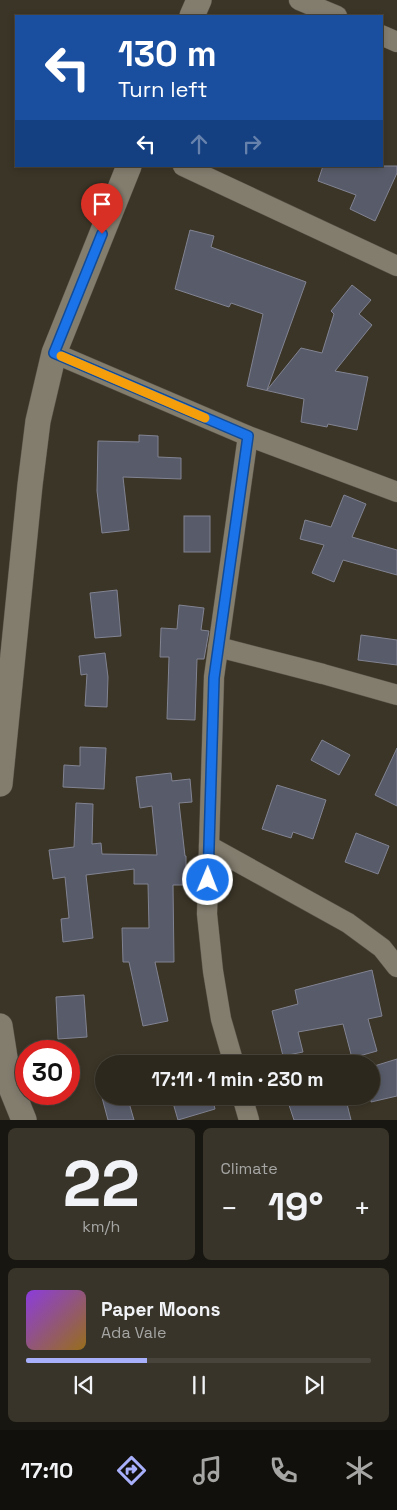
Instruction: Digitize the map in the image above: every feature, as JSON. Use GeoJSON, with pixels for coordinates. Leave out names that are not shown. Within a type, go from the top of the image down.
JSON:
{"type":"FeatureCollection","features":[{"type":"Feature","properties":{"kind":"street"},"geometry":{"type":"LineString","coordinates":[[192,15],[199,0]]}},
{"type":"Feature","properties":{"kind":"street"},"geometry":{"type":"LineString","coordinates":[[299,0],[335,15]]}},
{"type":"Feature","properties":{"kind":"street"},"geometry":{"type":"LineString","coordinates":[[383,36],[397,42]]}},
{"type":"Feature","properties":{"kind":"street"},"geometry":{"type":"LineString","coordinates":[[0,784],[38,421],[54,353],[129,167]]}},
{"type":"Feature","properties":{"kind":"street"},"geometry":{"type":"LineString","coordinates":[[186,167],[397,266]]}},
{"type":"Feature","properties":{"kind":"street"},"geometry":{"type":"LineString","coordinates":[[54,353],[248,436],[397,492]]}},
{"type":"Feature","properties":{"kind":"street"},"geometry":{"type":"LineString","coordinates":[[231,1055],[221,1019],[213,971],[207,914],[214,678],[248,436]]}},
{"type":"Feature","properties":{"kind":"street"},"geometry":{"type":"LineString","coordinates":[[218,647],[397,695]]}},
{"type":"Feature","properties":{"kind":"street"},"geometry":{"type":"LineString","coordinates":[[209,846],[348,923],[382,948],[397,967]]}},
{"type":"Feature","properties":{"kind":"street"},"geometry":{"type":"LineString","coordinates":[[0,1026],[4,1085],[24,1120]]}},
{"type":"Feature","properties":{"kind":"street"},"geometry":{"type":"LineString","coordinates":[[245,1105],[249,1120]]}},
{"type":"Feature","properties":{"kind":"building"},"geometry":{"type":"Polygon","coordinates":[[[397,166],[397,173],[375,221],[350,209],[356,195],[318,181],[323,167],[397,166]]]}},
{"type":"Feature","properties":{"kind":"building"},"geometry":{"type":"Polygon","coordinates":[[[190,230],[214,236],[211,247],[306,282],[267,390],[301,348],[322,353],[334,314],[331,311],[352,285],[371,300],[359,314],[372,325],[335,371],[368,377],[357,430],[328,424],[327,427],[301,422],[304,399],[247,386],[263,314],[231,303],[229,307],[175,289],[190,230]]]}},
{"type":"Feature","properties":{"kind":"building"},"geometry":{"type":"Polygon","coordinates":[[[139,435],[158,436],[158,457],[181,458],[181,479],[123,477],[129,530],[102,533],[97,491],[98,441],[139,442],[139,435]]]}},
{"type":"Feature","properties":{"kind":"building"},"geometry":{"type":"Polygon","coordinates":[[[344,495],[366,504],[352,537],[397,550],[397,575],[343,560],[334,582],[312,573],[324,545],[300,539],[305,520],[331,527],[344,495]]]}},
{"type":"Feature","properties":{"kind":"building"},"geometry":{"type":"Polygon","coordinates":[[[184,516],[210,516],[210,552],[184,552],[184,516]]]}},
{"type":"Feature","properties":{"kind":"building"},"geometry":{"type":"Polygon","coordinates":[[[117,590],[121,636],[95,638],[90,593],[117,590]]]}},
{"type":"Feature","properties":{"kind":"building"},"geometry":{"type":"Polygon","coordinates":[[[179,605],[204,608],[201,630],[209,631],[204,659],[197,659],[195,720],[167,719],[169,657],[160,657],[161,628],[177,629],[179,605]]]}},
{"type":"Feature","properties":{"kind":"building"},"geometry":{"type":"Polygon","coordinates":[[[361,635],[397,640],[397,665],[358,660],[361,635]]]}},
{"type":"Feature","properties":{"kind":"building"},"geometry":{"type":"Polygon","coordinates":[[[105,653],[108,677],[107,707],[85,706],[87,674],[81,675],[79,656],[105,653]]]}},
{"type":"Feature","properties":{"kind":"building"},"geometry":{"type":"Polygon","coordinates":[[[322,740],[350,755],[339,775],[311,760],[322,740]]]}},
{"type":"Feature","properties":{"kind":"building"},"geometry":{"type":"Polygon","coordinates":[[[80,747],[106,748],[104,789],[63,787],[64,765],[80,766],[80,747]]]}},
{"type":"Feature","properties":{"kind":"building"},"geometry":{"type":"Polygon","coordinates":[[[397,748],[397,806],[375,795],[397,748]]]}},
{"type":"Feature","properties":{"kind":"building"},"geometry":{"type":"Polygon","coordinates":[[[171,773],[172,781],[190,779],[192,802],[179,803],[186,856],[186,885],[173,885],[174,962],[155,962],[168,1021],[143,1026],[129,962],[123,962],[122,928],[149,928],[148,884],[134,884],[134,869],[86,875],[93,938],[63,942],[61,919],[69,918],[65,877],[53,879],[49,850],[74,847],[76,803],[93,804],[92,844],[101,843],[102,854],[157,855],[152,806],[140,808],[136,777],[171,773]]]}},
{"type":"Feature","properties":{"kind":"building"},"geometry":{"type":"Polygon","coordinates":[[[277,785],[326,800],[313,839],[293,832],[291,838],[262,829],[277,785]]]}},
{"type":"Feature","properties":{"kind":"building"},"geometry":{"type":"Polygon","coordinates":[[[356,833],[389,846],[378,874],[345,862],[356,833]]]}},
{"type":"Feature","properties":{"kind":"building"},"geometry":{"type":"Polygon","coordinates":[[[372,970],[382,1016],[368,1019],[377,1051],[363,1055],[351,1055],[343,1024],[298,1032],[303,1052],[283,1055],[272,1011],[298,1004],[295,990],[372,970]]]}},
{"type":"Feature","properties":{"kind":"building"},"geometry":{"type":"Polygon","coordinates":[[[84,995],[87,1037],[58,1039],[56,997],[84,995]]]}},
{"type":"Feature","properties":{"kind":"building"},"geometry":{"type":"Polygon","coordinates":[[[397,1059],[397,1096],[380,1100],[380,1064],[397,1059]]]}},
{"type":"Feature","properties":{"kind":"building"},"geometry":{"type":"Polygon","coordinates":[[[104,1105],[130,1105],[134,1120],[108,1120],[104,1105]]]}},
{"type":"Feature","properties":{"kind":"building"},"geometry":{"type":"Polygon","coordinates":[[[174,1105],[214,1105],[215,1109],[178,1120],[174,1105]]]}},
{"type":"Feature","properties":{"kind":"building"},"geometry":{"type":"Polygon","coordinates":[[[289,1105],[347,1105],[351,1120],[294,1120],[289,1105]]]}},
{"type":"Feature","properties":{"kind":"slow traffic"},"geometry":{"type":"LineString","coordinates":[[61,356],[205,418]]}},
{"type":"Feature","properties":{"kind":"route"},"geometry":{"type":"LineString","coordinates":[[102,234],[54,353],[248,436],[214,678],[208,880]]}}]}
